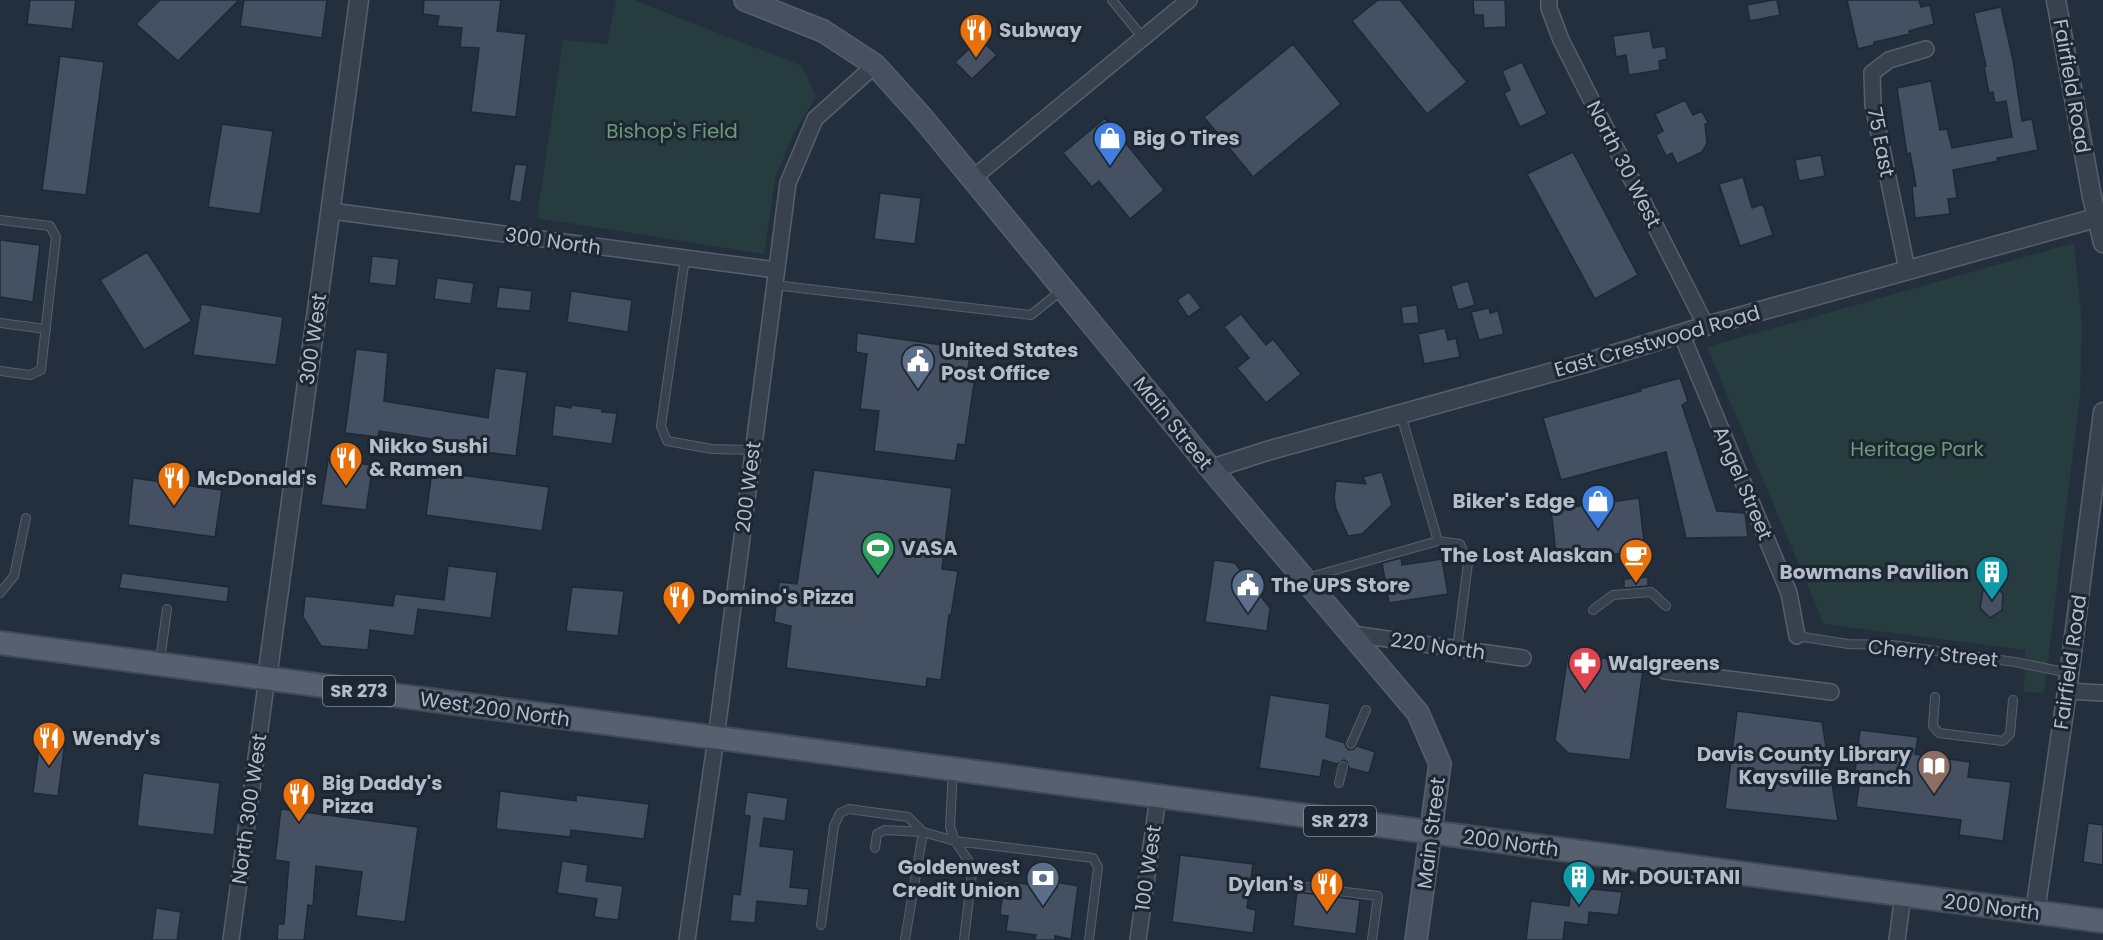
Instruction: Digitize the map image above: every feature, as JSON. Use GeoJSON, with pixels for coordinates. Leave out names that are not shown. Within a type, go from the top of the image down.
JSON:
{"type":"FeatureCollection","features":[{"type":"Feature","properties":{"kind":"main road","name":"Main Street"},"geometry":{"type":"LineString","coordinates":[[745,0],[823,31],[875,64],[973,178],[1211,469],[1418,713],[1440,764],[1416,940]]}},
{"type":"Feature","properties":{"kind":"main road","name":"West 200 North"},"geometry":{"type":"LineString","coordinates":[[0,643],[990,774]]}},
{"type":"Feature","properties":{"kind":"main road","name":"200 North"},"geometry":{"type":"LineString","coordinates":[[990,774],[2103,921]]}},
{"type":"Feature","properties":{"kind":"street","name":"300 West"},"geometry":{"type":"LineString","coordinates":[[267,678],[358,0]]}},
{"type":"Feature","properties":{"kind":"street"},"geometry":{"type":"LineString","coordinates":[[973,178],[1189,0]]}},
{"type":"Feature","properties":{"kind":"street","name":"North 30 West"},"geometry":{"type":"LineString","coordinates":[[1549,0],[1549,8],[1561,40],[1706,326]]}},
{"type":"Feature","properties":{"kind":"street","name":"Fairfield Road"},"geometry":{"type":"LineString","coordinates":[[2056,0],[2100,217],[2103,243]]}},
{"type":"Feature","properties":{"kind":"street","name":"75 East"},"geometry":{"type":"LineString","coordinates":[[1908,269],[1873,105],[1872,73],[1888,60],[1926,49]]}},
{"type":"Feature","properties":{"kind":"street","name":"200 West"},"geometry":{"type":"LineString","coordinates":[[687,940],[716,738],[788,183],[815,119],[875,64]]}},
{"type":"Feature","properties":{"kind":"street","name":"300 North"},"geometry":{"type":"LineString","coordinates":[[331,211],[685,258],[775,278]]}},
{"type":"Feature","properties":{"kind":"street","name":"East Crestwood Road"},"geometry":{"type":"LineString","coordinates":[[1211,469],[1401,413],[1582,364],[1681,333],[2100,217]]}},
{"type":"Feature","properties":{"kind":"street","name":"Angel Street"},"geometry":{"type":"LineString","coordinates":[[1681,333],[1789,593],[1797,636]]}},
{"type":"Feature","properties":{"kind":"street","name":"Fairfield Road"},"geometry":{"type":"LineString","coordinates":[[2035,912],[2067,691],[2103,412]]}},
{"type":"Feature","properties":{"kind":"street","name":"220 North"},"geometry":{"type":"LineString","coordinates":[[1352,634],[1523,658]]}},
{"type":"Feature","properties":{"kind":"street"},"geometry":{"type":"LineString","coordinates":[[1665,671],[1831,692]]}},
{"type":"Feature","properties":{"kind":"street","name":"North 300 West"},"geometry":{"type":"LineString","coordinates":[[231,940],[267,678]]}},
{"type":"Feature","properties":{"kind":"street"},"geometry":{"type":"LineString","coordinates":[[2067,691],[2103,693]]}},
{"type":"Feature","properties":{"kind":"street","name":"100 West"},"geometry":{"type":"LineString","coordinates":[[1138,940],[1158,797]]}},
{"type":"Feature","properties":{"kind":"street"},"geometry":{"type":"LineString","coordinates":[[1897,940],[1903,895]]}},
{"type":"Feature","properties":{"kind":"lane"},"geometry":{"type":"LineString","coordinates":[[1112,0],[1143,38]]}},
{"type":"Feature","properties":{"kind":"lane"},"geometry":{"type":"LineString","coordinates":[[0,220],[50,226],[56,237],[41,370],[30,375],[0,371]]}},
{"type":"Feature","properties":{"kind":"lane"},"geometry":{"type":"LineString","coordinates":[[685,258],[661,426],[667,441],[712,449],[753,450]]}},
{"type":"Feature","properties":{"kind":"lane"},"geometry":{"type":"LineString","coordinates":[[775,278],[1031,315],[1063,290]]}},
{"type":"Feature","properties":{"kind":"lane"},"geometry":{"type":"LineString","coordinates":[[0,323],[46,329]]}},
{"type":"Feature","properties":{"kind":"lane"},"geometry":{"type":"LineString","coordinates":[[1401,413],[1438,541]]}},
{"type":"Feature","properties":{"kind":"lane"},"geometry":{"type":"LineString","coordinates":[[0,593],[14,576],[26,518]]}},
{"type":"Feature","properties":{"kind":"lane"},"geometry":{"type":"LineString","coordinates":[[1306,579],[1438,541],[1460,544],[1468,563],[1457,649]]}},
{"type":"Feature","properties":{"kind":"lane"},"geometry":{"type":"LineString","coordinates":[[1593,610],[1613,595],[1651,592],[1666,606]]}},
{"type":"Feature","properties":{"kind":"lane"},"geometry":{"type":"LineString","coordinates":[[159,664],[167,609]]}},
{"type":"Feature","properties":{"kind":"lane","name":"Cherry Street"},"geometry":{"type":"LineString","coordinates":[[1797,636],[1848,644],[1892,645],[2069,672]]}},
{"type":"Feature","properties":{"kind":"lane"},"geometry":{"type":"LineString","coordinates":[[1935,697],[1933,726],[1940,733],[2003,741],[2010,734],[2013,700]]}},
{"type":"Feature","properties":{"kind":"lane"},"geometry":{"type":"LineString","coordinates":[[1351,744],[1366,710]]}},
{"type":"Feature","properties":{"kind":"lane"},"geometry":{"type":"LineString","coordinates":[[1339,783],[1343,766]]}},
{"type":"Feature","properties":{"kind":"lane"},"geometry":{"type":"LineString","coordinates":[[953,770],[950,826],[968,860],[972,873],[964,940]]}},
{"type":"Feature","properties":{"kind":"lane"},"geometry":{"type":"LineString","coordinates":[[821,925],[834,826],[840,813],[849,809],[908,817],[923,832]]}},
{"type":"Feature","properties":{"kind":"lane"},"geometry":{"type":"LineString","coordinates":[[875,848],[877,834],[885,830],[923,832],[956,841],[1092,858],[1098,867],[1089,940]]}},
{"type":"Feature","properties":{"kind":"lane"},"geometry":{"type":"LineString","coordinates":[[905,940],[923,832]]}},
{"type":"Feature","properties":{"kind":"lane"},"geometry":{"type":"LineString","coordinates":[[1290,885],[1378,896],[1372,940]]}},
{"type":"Feature","properties":{"kind":"green space","name":"Bishop's Field"},"geometry":{"type":"Polygon","coordinates":[[[616,0],[634,0],[802,66],[816,96],[791,139],[775,179],[764,254],[537,218],[563,40],[607,44],[616,0]]]}},
{"type":"Feature","properties":{"kind":"green space","name":"Heritage Park"},"geometry":{"type":"Polygon","coordinates":[[[2074,243],[2082,323],[2080,395],[2044,693],[2024,692],[2025,650],[1824,624],[1707,347],[2074,243]]]}},
{"type":"Feature","properties":{"kind":"building"},"geometry":{"type":"Polygon","coordinates":[[[30,0],[76,0],[72,29],[27,24],[30,0]]]}},
{"type":"Feature","properties":{"kind":"building"},"geometry":{"type":"Polygon","coordinates":[[[160,0],[239,0],[178,61],[136,24],[160,0]]]}},
{"type":"Feature","properties":{"kind":"building"},"geometry":{"type":"Polygon","coordinates":[[[244,0],[327,0],[322,38],[240,26],[244,0]]]}},
{"type":"Feature","properties":{"kind":"building"},"geometry":{"type":"Polygon","coordinates":[[[424,0],[501,0],[497,31],[526,34],[516,117],[471,112],[479,48],[460,47],[462,28],[437,26],[439,16],[423,14],[424,0]]]}},
{"type":"Feature","properties":{"kind":"building"},"geometry":{"type":"Polygon","coordinates":[[[1378,0],[1400,0],[1467,82],[1427,114],[1352,21],[1378,0]]]}},
{"type":"Feature","properties":{"kind":"building"},"geometry":{"type":"Polygon","coordinates":[[[1473,0],[1505,0],[1506,27],[1484,28],[1483,15],[1474,15],[1473,0]]]}},
{"type":"Feature","properties":{"kind":"building"},"geometry":{"type":"Polygon","coordinates":[[[1777,0],[1780,15],[1750,21],[1747,5],[1777,0]]]}},
{"type":"Feature","properties":{"kind":"building"},"geometry":{"type":"Polygon","coordinates":[[[1847,0],[1919,0],[1921,7],[1930,5],[1934,24],[1909,31],[1910,34],[1874,42],[1874,45],[1858,49],[1847,0]]]}},
{"type":"Feature","properties":{"kind":"building"},"geometry":{"type":"Polygon","coordinates":[[[2001,7],[2013,60],[2022,121],[2032,119],[2038,150],[1953,170],[1957,198],[1948,199],[1950,214],[1915,218],[1912,186],[1916,186],[1910,153],[1907,154],[1897,88],[1931,81],[1940,130],[1947,129],[1952,148],[2012,137],[2006,101],[1995,103],[1993,92],[1989,93],[1984,67],[1986,66],[1974,13],[2001,7]]]}},
{"type":"Feature","properties":{"kind":"building"},"geometry":{"type":"Polygon","coordinates":[[[1650,31],[1653,48],[1665,46],[1667,59],[1659,61],[1660,70],[1629,75],[1626,55],[1616,57],[1613,36],[1650,31]]]}},
{"type":"Feature","properties":{"kind":"building","name":"Subway"},"geometry":{"type":"Polygon","coordinates":[[[980,39],[997,55],[972,79],[955,62],[980,39]]]}},
{"type":"Feature","properties":{"kind":"building"},"geometry":{"type":"Polygon","coordinates":[[[1293,44],[1341,104],[1253,177],[1204,117],[1293,44]]]}},
{"type":"Feature","properties":{"kind":"building"},"geometry":{"type":"Polygon","coordinates":[[[60,56],[104,62],[86,195],[42,190],[60,56]]]}},
{"type":"Feature","properties":{"kind":"building"},"geometry":{"type":"Polygon","coordinates":[[[1522,62],[1547,114],[1520,127],[1504,93],[1510,90],[1502,71],[1522,62]]]}},
{"type":"Feature","properties":{"kind":"building"},"geometry":{"type":"Polygon","coordinates":[[[1685,100],[1693,115],[1702,111],[1708,123],[1705,124],[1707,143],[1702,152],[1677,164],[1672,153],[1666,156],[1656,135],[1663,131],[1655,114],[1685,100]]]}},
{"type":"Feature","properties":{"kind":"building","name":"Big O Tires"},"geometry":{"type":"Polygon","coordinates":[[[1105,118],[1164,190],[1130,219],[1099,181],[1092,187],[1063,153],[1105,118]]]}},
{"type":"Feature","properties":{"kind":"building"},"geometry":{"type":"Polygon","coordinates":[[[222,124],[273,131],[260,214],[208,207],[222,124]]]}},
{"type":"Feature","properties":{"kind":"building"},"geometry":{"type":"Polygon","coordinates":[[[1573,152],[1638,275],[1595,299],[1527,174],[1573,152]]]}},
{"type":"Feature","properties":{"kind":"building"},"geometry":{"type":"Polygon","coordinates":[[[1821,155],[1825,176],[1799,181],[1795,160],[1821,155]]]}},
{"type":"Feature","properties":{"kind":"building"},"geometry":{"type":"Polygon","coordinates":[[[515,164],[527,165],[521,203],[509,200],[515,164]]]}},
{"type":"Feature","properties":{"kind":"building"},"geometry":{"type":"Polygon","coordinates":[[[1743,177],[1752,208],[1763,204],[1773,235],[1740,246],[1719,184],[1743,177]]]}},
{"type":"Feature","properties":{"kind":"building"},"geometry":{"type":"Polygon","coordinates":[[[880,193],[921,198],[915,244],[874,239],[880,193]]]}},
{"type":"Feature","properties":{"kind":"building"},"geometry":{"type":"Polygon","coordinates":[[[0,240],[40,245],[33,302],[0,297],[0,240]]]}},
{"type":"Feature","properties":{"kind":"building"},"geometry":{"type":"Polygon","coordinates":[[[147,252],[192,321],[144,350],[100,280],[147,252]]]}},
{"type":"Feature","properties":{"kind":"building"},"geometry":{"type":"Polygon","coordinates":[[[372,256],[399,259],[396,286],[369,283],[372,256]]]}},
{"type":"Feature","properties":{"kind":"building"},"geometry":{"type":"Polygon","coordinates":[[[437,278],[474,283],[471,304],[434,299],[437,278]]]}},
{"type":"Feature","properties":{"kind":"building"},"geometry":{"type":"Polygon","coordinates":[[[1468,281],[1475,305],[1458,310],[1451,286],[1468,281]]]}},
{"type":"Feature","properties":{"kind":"building"},"geometry":{"type":"Polygon","coordinates":[[[499,287],[532,291],[530,311],[496,308],[499,287]]]}},
{"type":"Feature","properties":{"kind":"building"},"geometry":{"type":"Polygon","coordinates":[[[571,291],[632,300],[628,332],[567,322],[571,291]]]}},
{"type":"Feature","properties":{"kind":"building"},"geometry":{"type":"Polygon","coordinates":[[[1189,292],[1201,308],[1188,317],[1177,300],[1189,292]]]}},
{"type":"Feature","properties":{"kind":"building"},"geometry":{"type":"Polygon","coordinates":[[[201,304],[283,317],[276,365],[193,355],[201,304]]]}},
{"type":"Feature","properties":{"kind":"building"},"geometry":{"type":"Polygon","coordinates":[[[1417,305],[1419,323],[1403,324],[1401,307],[1417,305]]]}},
{"type":"Feature","properties":{"kind":"building"},"geometry":{"type":"Polygon","coordinates":[[[1489,308],[1490,313],[1498,311],[1504,334],[1479,340],[1471,312],[1489,308]]]}},
{"type":"Feature","properties":{"kind":"building"},"geometry":{"type":"Polygon","coordinates":[[[1241,314],[1266,345],[1273,339],[1301,374],[1266,403],[1237,368],[1249,358],[1224,327],[1241,314]]]}},
{"type":"Feature","properties":{"kind":"building"},"geometry":{"type":"Polygon","coordinates":[[[1445,328],[1448,340],[1456,338],[1460,357],[1424,364],[1418,334],[1445,328]]]}},
{"type":"Feature","properties":{"kind":"building","name":"United States Post Office"},"geometry":{"type":"Polygon","coordinates":[[[857,333],[971,349],[968,369],[976,370],[965,445],[958,444],[955,461],[874,451],[879,411],[860,409],[867,354],[856,352],[857,333]]]}},
{"type":"Feature","properties":{"kind":"building"},"geometry":{"type":"Polygon","coordinates":[[[356,349],[388,353],[384,401],[488,418],[495,368],[527,372],[516,456],[485,452],[485,447],[379,431],[378,437],[345,433],[356,349]]]}},
{"type":"Feature","properties":{"kind":"building"},"geometry":{"type":"Polygon","coordinates":[[[1680,378],[1688,401],[1682,405],[1717,511],[1745,513],[1748,537],[1686,538],[1666,452],[1561,480],[1543,418],[1680,378]]]}},
{"type":"Feature","properties":{"kind":"building"},"geometry":{"type":"Polygon","coordinates":[[[555,405],[602,409],[602,412],[617,413],[612,444],[552,436],[555,405]]]}},
{"type":"Feature","properties":{"kind":"building"},"geometry":{"type":"Polygon","coordinates":[[[328,460],[373,465],[366,510],[321,505],[328,460]]]}},
{"type":"Feature","properties":{"kind":"building","name":"VASA"},"geometry":{"type":"Polygon","coordinates":[[[814,470],[952,488],[942,569],[958,571],[951,615],[949,615],[941,680],[927,678],[926,687],[786,668],[791,626],[774,622],[779,582],[797,584],[814,470]]]}},
{"type":"Feature","properties":{"kind":"building"},"geometry":{"type":"Polygon","coordinates":[[[432,471],[549,487],[542,531],[426,515],[432,471]]]}},
{"type":"Feature","properties":{"kind":"building"},"geometry":{"type":"Polygon","coordinates":[[[1382,472],[1392,505],[1362,534],[1348,536],[1336,509],[1334,498],[1336,481],[1366,484],[1363,477],[1382,472]]]}},
{"type":"Feature","properties":{"kind":"building","name":"McDonald's"},"geometry":{"type":"Polygon","coordinates":[[[133,478],[222,490],[215,537],[128,525],[133,478]]]}},
{"type":"Feature","properties":{"kind":"building","name":"Biker's Edge"},"geometry":{"type":"Polygon","coordinates":[[[1639,498],[1645,550],[1557,562],[1551,510],[1639,498]]]}},
{"type":"Feature","properties":{"kind":"building"},"geometry":{"type":"Polygon","coordinates":[[[1401,558],[1402,565],[1442,559],[1448,594],[1389,603],[1382,563],[1401,558]]]}},
{"type":"Feature","properties":{"kind":"building"},"geometry":{"type":"Polygon","coordinates":[[[1214,560],[1235,563],[1270,608],[1267,631],[1205,622],[1214,560]]]}},
{"type":"Feature","properties":{"kind":"building"},"geometry":{"type":"Polygon","coordinates":[[[448,566],[497,572],[491,618],[418,609],[414,636],[370,630],[368,650],[321,646],[303,617],[305,596],[393,606],[395,594],[444,600],[448,566]]]}},
{"type":"Feature","properties":{"kind":"building"},"geometry":{"type":"Polygon","coordinates":[[[122,573],[229,587],[227,602],[119,588],[122,573]]]}},
{"type":"Feature","properties":{"kind":"building","name":"The Lost Alaskan"},"geometry":{"type":"Polygon","coordinates":[[[1648,577],[1648,586],[1624,588],[1624,579],[1648,577]]]}},
{"type":"Feature","properties":{"kind":"building","name":"Bowmans Pavilion"},"geometry":{"type":"Polygon","coordinates":[[[1995,584],[2003,594],[2002,610],[1990,618],[1980,608],[1983,590],[1995,584]]]}},
{"type":"Feature","properties":{"kind":"building"},"geometry":{"type":"Polygon","coordinates":[[[572,587],[624,591],[618,636],[566,631],[572,587]]]}},
{"type":"Feature","properties":{"kind":"building","name":"Walgreens"},"geometry":{"type":"Polygon","coordinates":[[[1568,654],[1644,663],[1630,760],[1568,753],[1555,740],[1568,654]]]}},
{"type":"Feature","properties":{"kind":"building"},"geometry":{"type":"Polygon","coordinates":[[[1270,695],[1330,704],[1326,737],[1345,743],[1349,750],[1357,746],[1375,752],[1369,773],[1349,768],[1344,760],[1337,764],[1323,760],[1320,777],[1259,768],[1270,695]]]}},
{"type":"Feature","properties":{"kind":"building"},"geometry":{"type":"Polygon","coordinates":[[[1737,711],[1822,722],[1838,821],[1725,809],[1737,711]]]}},
{"type":"Feature","properties":{"kind":"building","name":"Davis County Library Kaysville Branch"},"geometry":{"type":"Polygon","coordinates":[[[1860,730],[1918,737],[1915,754],[1970,762],[1968,777],[2011,782],[2003,841],[1959,835],[1961,820],[1856,807],[1861,773],[1855,772],[1860,730]]]}},
{"type":"Feature","properties":{"kind":"building","name":"Wendy's"},"geometry":{"type":"Polygon","coordinates":[[[40,739],[65,742],[58,796],[33,793],[40,739]]]}},
{"type":"Feature","properties":{"kind":"building"},"geometry":{"type":"Polygon","coordinates":[[[143,773],[220,783],[214,835],[137,826],[143,773]]]}},
{"type":"Feature","properties":{"kind":"building"},"geometry":{"type":"Polygon","coordinates":[[[500,791],[576,801],[576,795],[649,804],[644,839],[571,830],[570,837],[496,829],[500,791]]]}},
{"type":"Feature","properties":{"kind":"building"},"geometry":{"type":"Polygon","coordinates":[[[747,792],[788,798],[785,821],[764,818],[760,846],[794,850],[790,887],[809,889],[807,906],[757,901],[755,923],[730,921],[733,894],[740,895],[750,816],[744,815],[747,792]]]}},
{"type":"Feature","properties":{"kind":"building"},"geometry":{"type":"Polygon","coordinates":[[[281,809],[418,827],[405,922],[356,916],[362,872],[316,866],[313,906],[308,905],[304,940],[277,940],[278,924],[284,924],[289,862],[275,860],[281,809]]]}},
{"type":"Feature","properties":{"kind":"building"},"geometry":{"type":"Polygon","coordinates":[[[2088,823],[2103,825],[2103,865],[2083,862],[2088,823]]]}},
{"type":"Feature","properties":{"kind":"building"},"geometry":{"type":"Polygon","coordinates":[[[1180,855],[1253,864],[1247,908],[1256,910],[1253,933],[1172,922],[1180,855]]]}},
{"type":"Feature","properties":{"kind":"building"},"geometry":{"type":"Polygon","coordinates":[[[562,861],[588,865],[586,881],[623,886],[618,920],[594,917],[597,899],[557,893],[562,861]]]}},
{"type":"Feature","properties":{"kind":"building"},"geometry":{"type":"Polygon","coordinates":[[[1034,878],[1078,886],[1071,939],[1055,936],[1055,940],[1035,940],[1036,935],[1006,931],[1008,916],[1000,915],[1004,881],[1033,885],[1034,878]]]}},
{"type":"Feature","properties":{"kind":"building"},"geometry":{"type":"Polygon","coordinates":[[[1571,887],[1622,892],[1618,915],[1589,912],[1588,925],[1565,922],[1563,940],[1526,940],[1531,901],[1569,906],[1571,887]]]}},
{"type":"Feature","properties":{"kind":"building","name":"Dylan's"},"geometry":{"type":"Polygon","coordinates":[[[1297,892],[1360,900],[1356,934],[1293,926],[1297,892]]]}},
{"type":"Feature","properties":{"kind":"building"},"geometry":{"type":"Polygon","coordinates":[[[156,908],[181,912],[177,940],[152,940],[156,908]]]}},
{"type":"Feature","properties":{"kind":"place","name":"Subway"},"geometry":{"type":"Point","coordinates":[976,59]}},
{"type":"Feature","properties":{"kind":"place","name":"Big O Tires"},"geometry":{"type":"Point","coordinates":[1110,167]}},
{"type":"Feature","properties":{"kind":"place","name":"United States Post Office"},"geometry":{"type":"Point","coordinates":[918,390]}},
{"type":"Feature","properties":{"kind":"place","name":"Nikko Sushi & Ramen"},"geometry":{"type":"Point","coordinates":[346,487]}},
{"type":"Feature","properties":{"kind":"place","name":"McDonald's"},"geometry":{"type":"Point","coordinates":[174,507]}},
{"type":"Feature","properties":{"kind":"place","name":"Biker's Edge"},"geometry":{"type":"Point","coordinates":[1598,530]}},
{"type":"Feature","properties":{"kind":"place","name":"VASA"},"geometry":{"type":"Point","coordinates":[878,577]}},
{"type":"Feature","properties":{"kind":"place","name":"The Lost Alaskan"},"geometry":{"type":"Point","coordinates":[1636,584]}},
{"type":"Feature","properties":{"kind":"place","name":"Bowmans Pavilion"},"geometry":{"type":"Point","coordinates":[1992,601]}},
{"type":"Feature","properties":{"kind":"place","name":"The UPS Store"},"geometry":{"type":"Point","coordinates":[1248,614]}},
{"type":"Feature","properties":{"kind":"place","name":"Domino's Pizza"},"geometry":{"type":"Point","coordinates":[679,626]}},
{"type":"Feature","properties":{"kind":"place","name":"Walgreens"},"geometry":{"type":"Point","coordinates":[1585,692]}},
{"type":"Feature","properties":{"kind":"place","name":"Wendy's"},"geometry":{"type":"Point","coordinates":[49,767]}},
{"type":"Feature","properties":{"kind":"place","name":"Davis County Library Kaysville Branch"},"geometry":{"type":"Point","coordinates":[1934,795]}},
{"type":"Feature","properties":{"kind":"place","name":"Big Daddy's Pizza"},"geometry":{"type":"Point","coordinates":[299,823]}},
{"type":"Feature","properties":{"kind":"place","name":"Mr. DOULTANI"},"geometry":{"type":"Point","coordinates":[1579,906]}},
{"type":"Feature","properties":{"kind":"place","name":"Goldenwest Credit Union"},"geometry":{"type":"Point","coordinates":[1043,907]}},
{"type":"Feature","properties":{"kind":"place","name":"Dylan's"},"geometry":{"type":"Point","coordinates":[1327,913]}}]}
